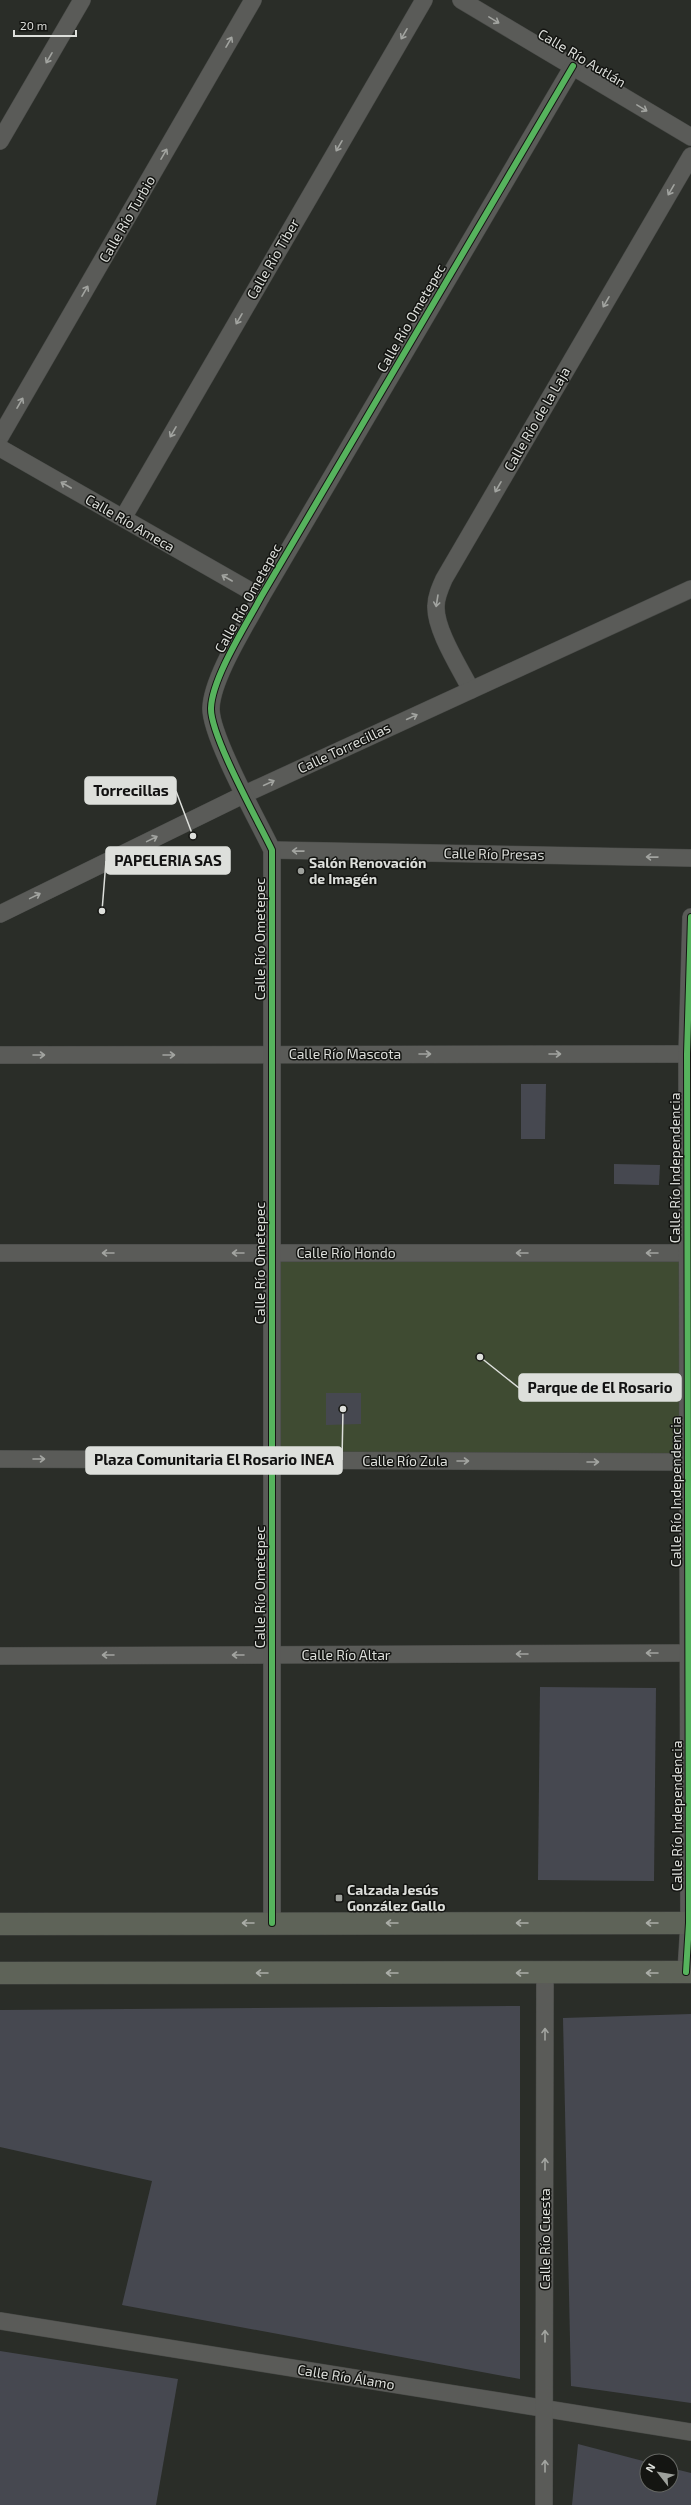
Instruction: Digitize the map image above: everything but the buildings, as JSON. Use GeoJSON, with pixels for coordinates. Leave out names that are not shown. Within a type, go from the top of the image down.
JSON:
{"type":"FeatureCollection","features":[{"type":"Feature","properties":{"kind":"main road"},"geometry":{"type":"LineString","coordinates":[[0,1924],[690,1923]]}},
{"type":"Feature","properties":{"kind":"main road"},"geometry":{"type":"LineString","coordinates":[[0,1973],[689,1972]]}},
{"type":"Feature","properties":{"kind":"street"},"geometry":{"type":"LineString","coordinates":[[0,141],[82,0]]}},
{"type":"Feature","properties":{"kind":"street","name":"Calle Río Turbio"},"geometry":{"type":"LineString","coordinates":[[0,437],[253,0]]}},
{"type":"Feature","properties":{"kind":"street","name":"Calle Río Tíber"},"geometry":{"type":"LineString","coordinates":[[123,518],[424,0]]}},
{"type":"Feature","properties":{"kind":"street","name":"Calle Río Autlán"},"geometry":{"type":"LineString","coordinates":[[461,0],[691,137]]}},
{"type":"Feature","properties":{"kind":"street","name":"Calle Río Ometepec"},"geometry":{"type":"LineString","coordinates":[[272,1923],[272,850],[215,731],[211,708],[225,666],[261,598],[573,66]]}},
{"type":"Feature","properties":{"kind":"street","name":"Calle Río de la Laja"},"geometry":{"type":"LineString","coordinates":[[471,690],[438,623],[436,607],[441,586],[691,156]]}},
{"type":"Feature","properties":{"kind":"street","name":"Calle Río Ameca"},"geometry":{"type":"LineString","coordinates":[[0,448],[261,598]]}},
{"type":"Feature","properties":{"kind":"street","name":"Calle Torrecillas"},"geometry":{"type":"LineString","coordinates":[[1,911],[245,794],[691,589]]}},
{"type":"Feature","properties":{"kind":"street","name":"Calle Río Presas"},"geometry":{"type":"LineString","coordinates":[[272,850],[691,858]]}},
{"type":"Feature","properties":{"kind":"street","name":"Calle Río Independencia"},"geometry":{"type":"LineString","coordinates":[[689,1972],[689,1054],[691,917]]}},
{"type":"Feature","properties":{"kind":"street","name":"Calle Río Mascota"},"geometry":{"type":"LineString","coordinates":[[0,1055],[689,1054]]}},
{"type":"Feature","properties":{"kind":"street","name":"Calle Río Hondo"},"geometry":{"type":"LineString","coordinates":[[0,1253],[689,1253]]}},
{"type":"Feature","properties":{"kind":"street","name":"Calle Río Zula"},"geometry":{"type":"LineString","coordinates":[[0,1459],[689,1462]]}},
{"type":"Feature","properties":{"kind":"street","name":"Calle Río Altar"},"geometry":{"type":"LineString","coordinates":[[0,1656],[690,1653]]}},
{"type":"Feature","properties":{"kind":"street","name":"Calle Río Cuesta"},"geometry":{"type":"LineString","coordinates":[[544,2505],[545,1973]]}},
{"type":"Feature","properties":{"kind":"street","name":"Calle Río Álamo"},"geometry":{"type":"LineString","coordinates":[[0,2321],[691,2432]]}},
{"type":"Feature","properties":{"kind":"green space"},"geometry":{"type":"Polygon","coordinates":[[[278,1259],[681,1259],[682,1457],[278,1454],[278,1259]]]}},
{"type":"Feature","properties":{"kind":"cycle path"},"geometry":{"type":"LineString","coordinates":[[272,1923],[272,850],[226,757],[218,738],[211,708],[217,682],[223,667],[261,597],[573,66]]}},
{"type":"Feature","properties":{"kind":"cycle path"},"geometry":{"type":"LineString","coordinates":[[686,1972],[689,1923],[687,1054],[691,917]]}},
{"type":"Feature","properties":{"kind":"place","name":"Torrecillas"},"geometry":{"type":"Point","coordinates":[193,836]}},
{"type":"Feature","properties":{"kind":"place","name":"Salón Renovación de Imagén"},"geometry":{"type":"Point","coordinates":[301,871]}},
{"type":"Feature","properties":{"kind":"place","name":"PAPELERIA SAS"},"geometry":{"type":"Point","coordinates":[102,911]}},
{"type":"Feature","properties":{"kind":"place","name":"Parque de El Rosario"},"geometry":{"type":"Point","coordinates":[480,1357]}},
{"type":"Feature","properties":{"kind":"place","name":"Plaza Comunitaria El Rosario INEA"},"geometry":{"type":"Point","coordinates":[343,1409]}},
{"type":"Feature","properties":{"kind":"place","name":"Calzada Jesús González Gallo"},"geometry":{"type":"Point","coordinates":[339,1898]}}]}
